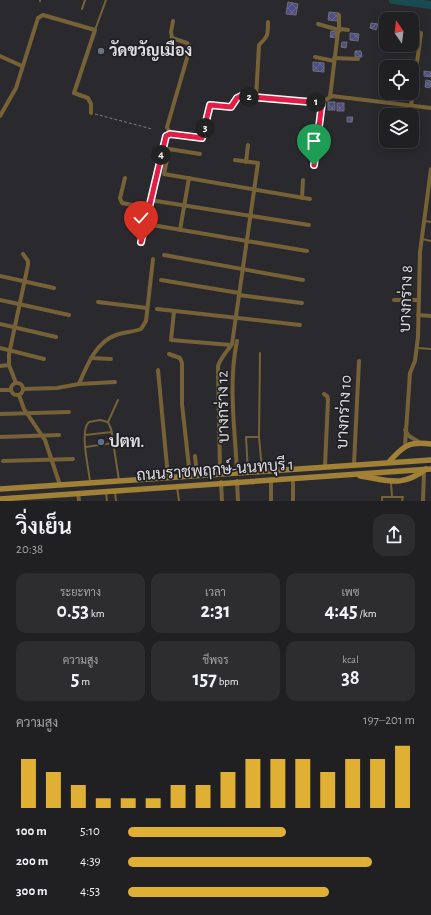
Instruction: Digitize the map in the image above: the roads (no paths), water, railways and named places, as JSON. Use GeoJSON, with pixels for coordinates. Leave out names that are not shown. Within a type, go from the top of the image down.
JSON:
{"type":"FeatureCollection","features":[{"type":"Feature","properties":{"kind":"main road"},"geometry":{"type":"LineString","coordinates":[[389,462],[405,446],[420,443],[431,444]]}},
{"type":"Feature","properties":{"kind":"main road","name":"ถนนราชพฤกษ์-นนทบุรี 1"},"geometry":{"type":"LineString","coordinates":[[0,489],[60,486],[262,470],[431,460]]}},
{"type":"Feature","properties":{"kind":"main road","name":"ถนนราชพฤกษ์-นนทบุรี 1"},"geometry":{"type":"LineString","coordinates":[[0,499],[45,498],[78,493],[221,482],[427,470]]}},
{"type":"Feature","properties":{"kind":"main road"},"geometry":{"type":"LineString","coordinates":[[348,474],[391,481],[404,481],[427,470]]}},
{"type":"Feature","properties":{"kind":"street"},"geometry":{"type":"LineString","coordinates":[[330,97],[340,15]]}},
{"type":"Feature","properties":{"kind":"street"},"geometry":{"type":"LineString","coordinates":[[0,115],[16,88],[36,21],[40,16],[46,16],[95,30],[74,93],[88,98],[91,104],[91,113]]}},
{"type":"Feature","properties":{"kind":"street"},"geometry":{"type":"LineString","coordinates":[[170,134],[167,127],[190,48],[187,43],[172,38],[171,32],[173,21]]}},
{"type":"Feature","properties":{"kind":"street"},"geometry":{"type":"LineString","coordinates":[[256,98],[259,45],[268,36],[268,22]]}},
{"type":"Feature","properties":{"kind":"street"},"geometry":{"type":"LineString","coordinates":[[318,24],[339,30],[348,30]]}},
{"type":"Feature","properties":{"kind":"street"},"geometry":{"type":"LineString","coordinates":[[412,106],[421,33]]}},
{"type":"Feature","properties":{"kind":"street"},"geometry":{"type":"LineString","coordinates":[[0,56],[22,66]]}},
{"type":"Feature","properties":{"kind":"street"},"geometry":{"type":"LineString","coordinates":[[316,57],[334,59],[358,58]]}},
{"type":"Feature","properties":{"kind":"street"},"geometry":{"type":"LineString","coordinates":[[141,242],[166,136],[170,134],[202,138],[210,105],[231,107],[237,98],[322,103],[330,97],[431,108]]}},
{"type":"Feature","properties":{"kind":"street"},"geometry":{"type":"LineString","coordinates":[[314,165],[322,103]]}},
{"type":"Feature","properties":{"kind":"street"},"geometry":{"type":"LineString","coordinates":[[246,162],[248,145]]}},
{"type":"Feature","properties":{"kind":"street"},"geometry":{"type":"LineString","coordinates":[[200,154],[170,149],[164,174],[310,199]]}},
{"type":"Feature","properties":{"kind":"street"},"geometry":{"type":"LineString","coordinates":[[220,473],[218,366],[220,358],[231,345],[258,163],[235,160]]}},
{"type":"Feature","properties":{"kind":"street","name":"บางกร่าง 8"},"geometry":{"type":"LineString","coordinates":[[405,446],[410,373],[417,348],[421,239],[431,169]]}},
{"type":"Feature","properties":{"kind":"street"},"geometry":{"type":"LineString","coordinates":[[124,178],[120,198],[122,203],[148,208]]}},
{"type":"Feature","properties":{"kind":"street"},"geometry":{"type":"LineString","coordinates":[[180,230],[189,178]]}},
{"type":"Feature","properties":{"kind":"street"},"geometry":{"type":"LineString","coordinates":[[302,198],[303,180]]}},
{"type":"Feature","properties":{"kind":"street"},"geometry":{"type":"LineString","coordinates":[[156,201],[309,225]]}},
{"type":"Feature","properties":{"kind":"street"},"geometry":{"type":"LineString","coordinates":[[152,225],[307,251]]}},
{"type":"Feature","properties":{"kind":"street"},"geometry":{"type":"LineString","coordinates":[[23,254],[28,261],[8,366],[16,383],[20,384],[24,389]]}},
{"type":"Feature","properties":{"kind":"street"},"geometry":{"type":"LineString","coordinates":[[164,255],[302,280]]}},
{"type":"Feature","properties":{"kind":"street"},"geometry":{"type":"LineString","coordinates":[[79,384],[91,358],[106,340],[119,334],[141,329],[146,321],[153,259]]}},
{"type":"Feature","properties":{"kind":"street"},"geometry":{"type":"LineString","coordinates":[[0,276],[54,288]]}},
{"type":"Feature","properties":{"kind":"street"},"geometry":{"type":"LineString","coordinates":[[161,280],[239,294],[302,303]]}},
{"type":"Feature","properties":{"kind":"street"},"geometry":{"type":"LineString","coordinates":[[0,300],[69,315]]}},
{"type":"Feature","properties":{"kind":"street"},"geometry":{"type":"LineString","coordinates":[[394,300],[419,300]]}},
{"type":"Feature","properties":{"kind":"street"},"geometry":{"type":"LineString","coordinates":[[98,302],[147,308]]}},
{"type":"Feature","properties":{"kind":"street"},"geometry":{"type":"LineString","coordinates":[[157,309],[300,325]]}},
{"type":"Feature","properties":{"kind":"street"},"geometry":{"type":"LineString","coordinates":[[174,311],[172,340],[231,345]]}},
{"type":"Feature","properties":{"kind":"street"},"geometry":{"type":"LineString","coordinates":[[418,315],[431,316]]}},
{"type":"Feature","properties":{"kind":"street"},"geometry":{"type":"LineString","coordinates":[[0,324],[56,337]]}},
{"type":"Feature","properties":{"kind":"street","name":"บางกร่าง 12"},"geometry":{"type":"LineString","coordinates":[[237,472],[233,401],[234,367],[238,341]]}},
{"type":"Feature","properties":{"kind":"street"},"geometry":{"type":"LineString","coordinates":[[0,348],[44,359]]}},
{"type":"Feature","properties":{"kind":"street"},"geometry":{"type":"LineString","coordinates":[[169,354],[177,356],[182,362],[182,404],[190,476]]}},
{"type":"Feature","properties":{"kind":"street"},"geometry":{"type":"LineString","coordinates":[[91,358],[111,359]]}},
{"type":"Feature","properties":{"kind":"street","name":"บางกร่าง 10"},"geometry":{"type":"LineString","coordinates":[[354,464],[359,361]]}},
{"type":"Feature","properties":{"kind":"street"},"geometry":{"type":"LineString","coordinates":[[0,366],[8,366]]}},
{"type":"Feature","properties":{"kind":"street"},"geometry":{"type":"LineString","coordinates":[[158,370],[168,477]]}},
{"type":"Feature","properties":{"kind":"street"},"geometry":{"type":"LineString","coordinates":[[19,395],[24,389],[57,388],[79,384],[115,382]]}},
{"type":"Feature","properties":{"kind":"street"},"geometry":{"type":"LineString","coordinates":[[11,390],[16,383]]}},
{"type":"Feature","properties":{"kind":"street"},"geometry":{"type":"LineString","coordinates":[[0,390],[11,390]]}},
{"type":"Feature","properties":{"kind":"street"},"geometry":{"type":"LineString","coordinates":[[11,390],[13,394],[19,395]]}},
{"type":"Feature","properties":{"kind":"street"},"geometry":{"type":"LineString","coordinates":[[324,394],[328,399],[325,466]]}},
{"type":"Feature","properties":{"kind":"street"},"geometry":{"type":"LineString","coordinates":[[19,395],[27,413],[43,436],[53,459],[60,486]]}},
{"type":"Feature","properties":{"kind":"street"},"geometry":{"type":"LineString","coordinates":[[0,414],[69,412]]}},
{"type":"Feature","properties":{"kind":"street"},"geometry":{"type":"LineString","coordinates":[[405,430],[409,436],[420,443]]}},
{"type":"Feature","properties":{"kind":"street"},"geometry":{"type":"LineString","coordinates":[[0,437],[59,435]]}},
{"type":"Feature","properties":{"kind":"street"},"geometry":{"type":"LineString","coordinates":[[195,456],[197,475]]}},
{"type":"Feature","properties":{"kind":"street"},"geometry":{"type":"LineString","coordinates":[[3,461],[73,459]]}},
{"type":"Feature","properties":{"kind":"street"},"geometry":{"type":"LineString","coordinates":[[423,501],[424,483],[427,470]]}},
{"type":"Feature","properties":{"kind":"street"},"geometry":{"type":"LineString","coordinates":[[416,476],[424,483]]}},
{"type":"Feature","properties":{"kind":"street"},"geometry":{"type":"LineString","coordinates":[[293,478],[293,501]]}},
{"type":"Feature","properties":{"kind":"street"},"geometry":{"type":"LineString","coordinates":[[271,479],[271,501]]}},
{"type":"Feature","properties":{"kind":"street"},"geometry":{"type":"LineString","coordinates":[[237,481],[238,501]]}},
{"type":"Feature","properties":{"kind":"street"},"geometry":{"type":"LineString","coordinates":[[221,482],[222,501]]}},
{"type":"Feature","properties":{"kind":"street"},"geometry":{"type":"LineString","coordinates":[[78,493],[79,501]]}},
{"type":"Feature","properties":{"kind":"lane"},"geometry":{"type":"LineString","coordinates":[[82,9],[85,0]]}},
{"type":"Feature","properties":{"kind":"lane"},"geometry":{"type":"LineString","coordinates":[[95,30],[106,0]]}},
{"type":"Feature","properties":{"kind":"lane"},"geometry":{"type":"LineString","coordinates":[[424,221],[431,222]]}},
{"type":"Feature","properties":{"kind":"lane"},"geometry":{"type":"LineString","coordinates":[[421,239],[431,241]]}},
{"type":"Feature","properties":{"kind":"lane"},"geometry":{"type":"LineString","coordinates":[[417,348],[431,349]]}},
{"type":"Feature","properties":{"kind":"lane"},"geometry":{"type":"LineString","coordinates":[[260,353],[260,437],[262,470]]}},
{"type":"Feature","properties":{"kind":"lane"},"geometry":{"type":"LineString","coordinates":[[118,400],[108,422],[112,432],[119,481]]}},
{"type":"Feature","properties":{"kind":"lane"},"geometry":{"type":"LineString","coordinates":[[90,483],[84,435],[85,427],[89,422],[100,420],[108,422]]}},
{"type":"Feature","properties":{"kind":"lane"},"geometry":{"type":"LineString","coordinates":[[84,435],[112,432]]}},
{"type":"Feature","properties":{"kind":"lane"},"geometry":{"type":"LineString","coordinates":[[248,471],[246,437],[260,437]]}},
{"type":"Feature","properties":{"kind":"lane"},"geometry":{"type":"LineString","coordinates":[[86,447],[113,443]]}},
{"type":"Feature","properties":{"kind":"lane"},"geometry":{"type":"LineString","coordinates":[[391,481],[392,497]]}},
{"type":"Feature","properties":{"kind":"lane"},"geometry":{"type":"LineString","coordinates":[[177,486],[179,501]]}},
{"type":"Feature","properties":{"kind":"lane"},"geometry":{"type":"LineString","coordinates":[[105,491],[107,501]]}},
{"type":"Feature","properties":{"kind":"lane"},"geometry":{"type":"LineString","coordinates":[[115,491],[116,501]]}},
{"type":"Feature","properties":{"kind":"lane"},"geometry":{"type":"LineString","coordinates":[[382,501],[382,497],[402,497],[402,501]]}},
{"type":"Feature","properties":{"kind":"waterway"},"geometry":{"type":"LineString","coordinates":[[393,0],[431,5]]}},
{"type":"Feature","properties":{"kind":"place","name":"วัดขวัญเมือง"},"geometry":{"type":"Point","coordinates":[101,51]}},
{"type":"Feature","properties":{"kind":"place","name":"ปตท."},"geometry":{"type":"Point","coordinates":[101,442]}}]}
